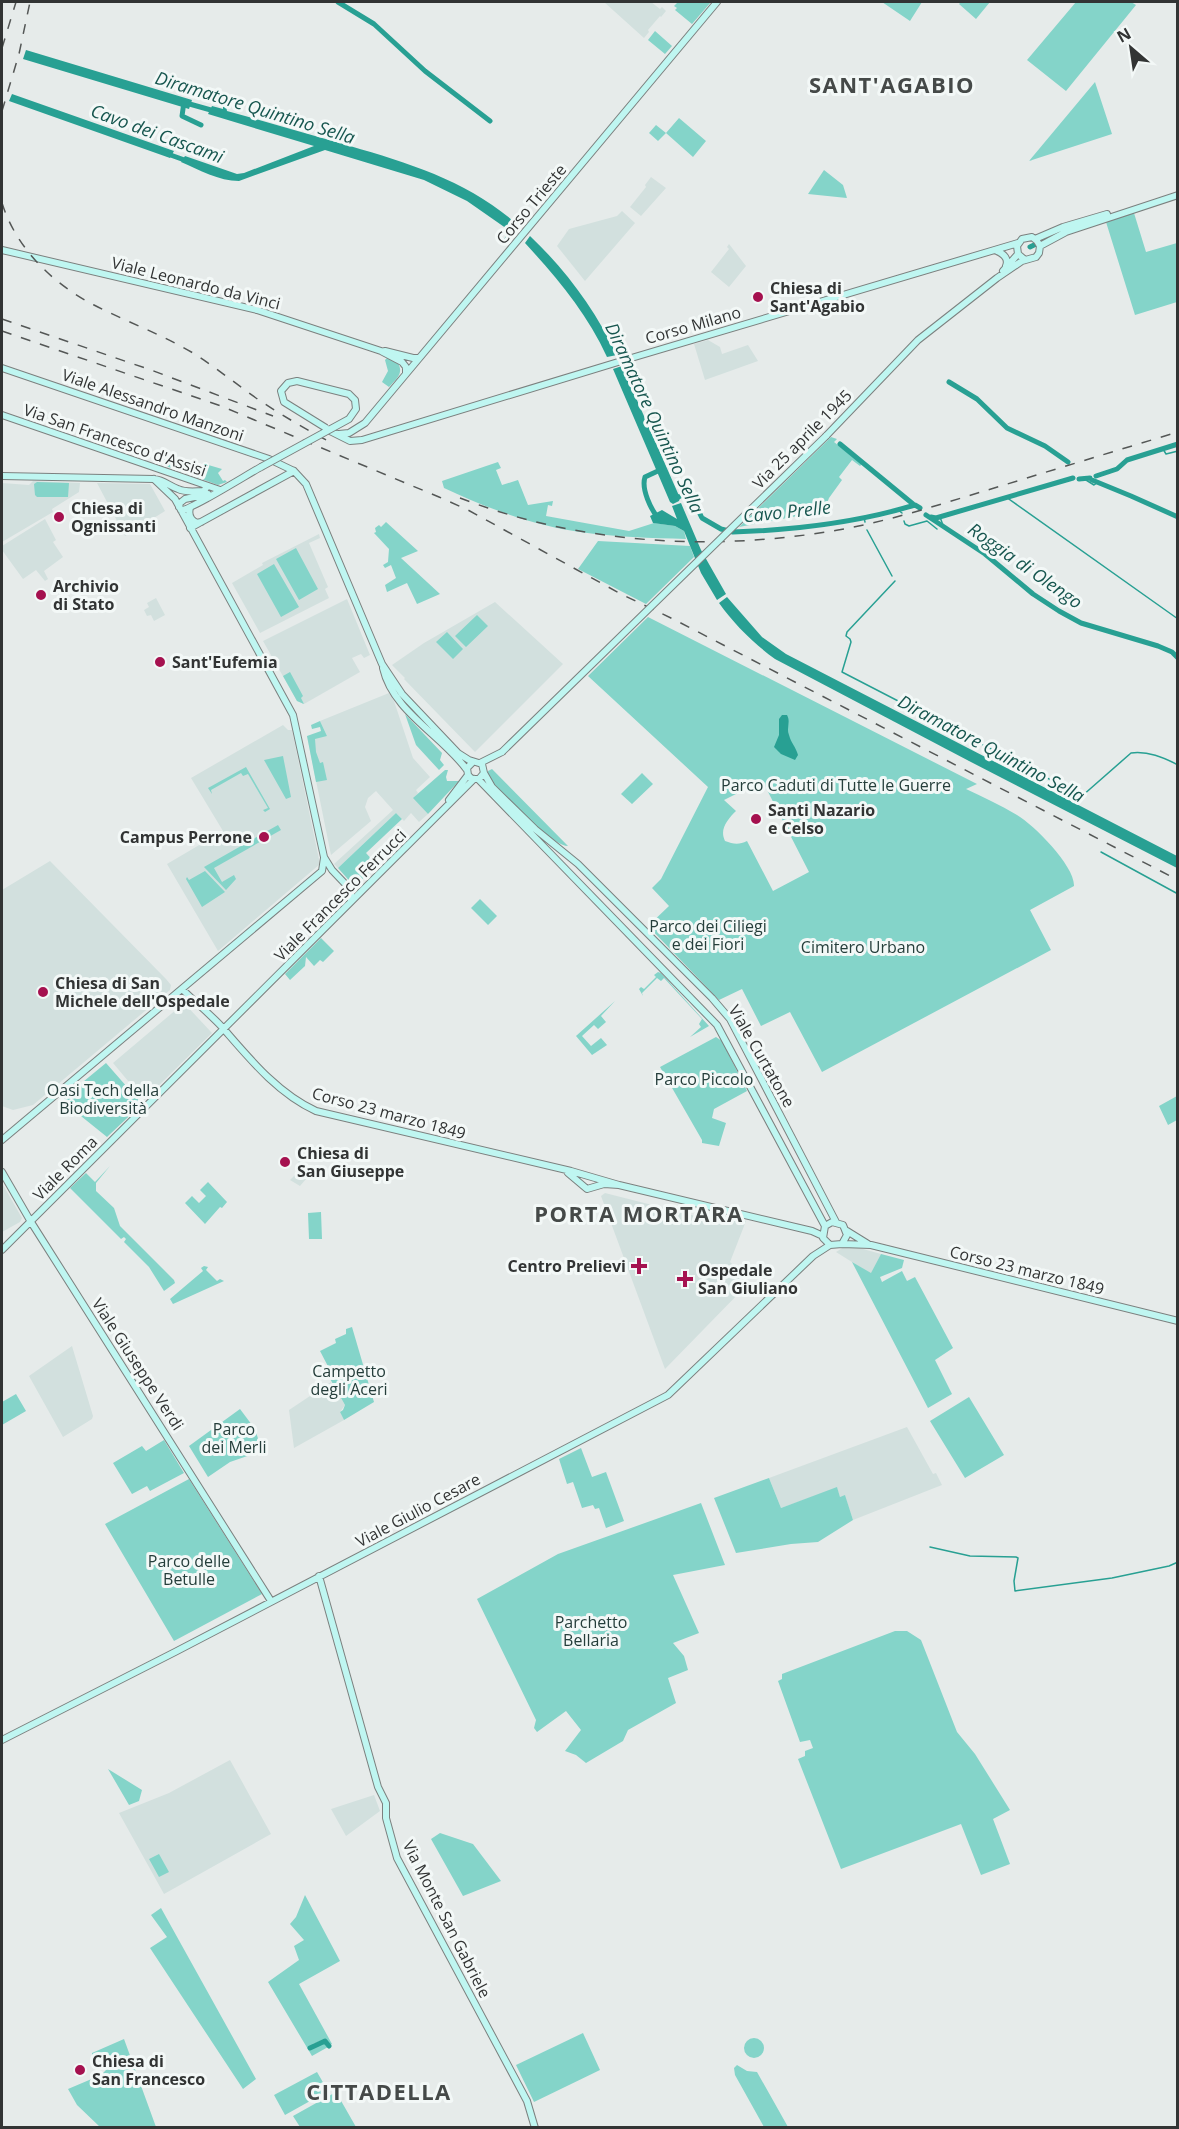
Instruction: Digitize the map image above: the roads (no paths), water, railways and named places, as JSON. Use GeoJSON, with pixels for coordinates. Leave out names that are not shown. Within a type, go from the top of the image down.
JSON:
{"type":"FeatureCollection","features":[{"type":"Feature","properties":{"kind":"main road","name":"Corso Trieste"},"geometry":{"type":"LineString","coordinates":[[365,423],[717,2]]}},
{"type":"Feature","properties":{"kind":"main road"},"geometry":{"type":"LineString","coordinates":[[1160,200],[1138,204],[1063,227],[1047,238],[1040,246],[1036,257],[1026,260],[1017,258],[1018,243],[1025,237],[1047,238],[1178,195]]}},
{"type":"Feature","properties":{"kind":"main road"},"geometry":{"type":"LineString","coordinates":[[1066,232],[1067,229],[1138,206],[1138,204]]}},
{"type":"Feature","properties":{"kind":"main road"},"geometry":{"type":"LineString","coordinates":[[1035,239],[1040,246]]}},
{"type":"Feature","properties":{"kind":"main road","name":"Corso Milano"},"geometry":{"type":"LineString","coordinates":[[220,490],[261,467],[349,419],[356,409],[355,400],[349,394],[297,381],[288,383],[281,392],[284,402],[326,428],[339,434],[350,441],[356,441],[1018,243]]}},
{"type":"Feature","properties":{"kind":"main road","name":"Viale Leonardo da Vinci"},"geometry":{"type":"LineString","coordinates":[[2,250],[257,310],[381,351],[402,362],[406,367],[406,373]]}},
{"type":"Feature","properties":{"kind":"main road","name":"Corso Milano"},"geometry":{"type":"LineString","coordinates":[[986,252],[1013,250],[1017,258]]}},
{"type":"Feature","properties":{"kind":"main road"},"geometry":{"type":"LineString","coordinates":[[997,251],[1006,258],[1008,263],[1006,268]]}},
{"type":"Feature","properties":{"kind":"main road","name":"Via 25 aprile 1945"},"geometry":{"type":"LineString","coordinates":[[997,278],[1017,258]]}},
{"type":"Feature","properties":{"kind":"main road","name":"Via 25 aprile 1945"},"geometry":{"type":"LineString","coordinates":[[480,767],[502,752],[826,436],[918,340],[997,278],[1017,258]]}},
{"type":"Feature","properties":{"kind":"main road","name":"Viale Leonardo da Vinci"},"geometry":{"type":"LineString","coordinates":[[381,351],[419,358]]}},
{"type":"Feature","properties":{"kind":"main road","name":"Viale Alessandro Manzoni"},"geometry":{"type":"LineString","coordinates":[[2,368],[269,459],[294,471]]}},
{"type":"Feature","properties":{"kind":"main road","name":"Via San Francesco d'Assisi"},"geometry":{"type":"LineString","coordinates":[[2,415],[220,490]]}},
{"type":"Feature","properties":{"kind":"main road"},"geometry":{"type":"LineString","coordinates":[[365,423],[363,432],[374,435]]}},
{"type":"Feature","properties":{"kind":"main road"},"geometry":{"type":"LineString","coordinates":[[339,434],[349,433],[365,423]]}},
{"type":"Feature","properties":{"kind":"main road"},"geometry":{"type":"LineString","coordinates":[[190,528],[294,471],[306,484],[396,698],[467,772]]}},
{"type":"Feature","properties":{"kind":"main road"},"geometry":{"type":"LineString","coordinates":[[2,476],[154,479],[162,480],[187,492],[204,491],[205,485]]}},
{"type":"Feature","properties":{"kind":"main road"},"geometry":{"type":"LineString","coordinates":[[154,479],[175,499],[192,520],[197,523],[201,522]]}},
{"type":"Feature","properties":{"kind":"main road"},"geometry":{"type":"LineString","coordinates":[[184,509],[220,490]]}},
{"type":"Feature","properties":{"kind":"main road"},"geometry":{"type":"LineString","coordinates":[[212,495],[185,499],[180,503],[184,509],[185,518],[293,715],[324,857],[351,890],[351,901]]}},
{"type":"Feature","properties":{"kind":"main road","name":"Viale Curtatone"},"geometry":{"type":"LineString","coordinates":[[382,664],[402,694],[458,753],[480,767],[492,787],[535,829],[578,864],[730,1019],[836,1222]]}},
{"type":"Feature","properties":{"kind":"main road","name":"Viale Francesco Ferrucci"},"geometry":{"type":"LineString","coordinates":[[224,1029],[476,779],[480,767],[469,765],[467,772],[447,802],[363,888],[351,890]]}},
{"type":"Feature","properties":{"kind":"main road","name":"Viale Curtatone"},"geometry":{"type":"LineString","coordinates":[[467,772],[717,1025],[824,1233]]}},
{"type":"Feature","properties":{"kind":"main road"},"geometry":{"type":"LineString","coordinates":[[322,871],[324,857]]}},
{"type":"Feature","properties":{"kind":"main road"},"geometry":{"type":"LineString","coordinates":[[2,1140],[322,871],[330,867]]}},
{"type":"Feature","properties":{"kind":"main road","name":"Corso 23 marzo 1849"},"geometry":{"type":"LineString","coordinates":[[182,989],[276,1084],[303,1105],[316,1111],[612,1181],[619,1185]]}},
{"type":"Feature","properties":{"kind":"main road","name":"Viale Roma"},"geometry":{"type":"LineString","coordinates":[[2,1250],[224,1029]]}},
{"type":"Feature","properties":{"kind":"main road","name":"Corso 23 marzo 1849"},"geometry":{"type":"LineString","coordinates":[[562,1170],[574,1176],[589,1189],[607,1184],[619,1185],[824,1233]]}},
{"type":"Feature","properties":{"kind":"main road","name":"Viale Giuseppe Verdi"},"geometry":{"type":"LineString","coordinates":[[2,1172],[31,1222],[271,1601]]}},
{"type":"Feature","properties":{"kind":"main road"},"geometry":{"type":"LineString","coordinates":[[582,1185],[583,1179],[590,1177],[594,1186]]}},
{"type":"Feature","properties":{"kind":"main road"},"geometry":{"type":"LineString","coordinates":[[836,1222],[843,1225],[847,1231],[846,1238],[839,1246],[830,1245],[824,1233],[836,1222]]}},
{"type":"Feature","properties":{"kind":"main road","name":"Corso 23 marzo 1849"},"geometry":{"type":"LineString","coordinates":[[847,1231],[871,1245]]}},
{"type":"Feature","properties":{"kind":"main road","name":"Viale Giulio Cesare"},"geometry":{"type":"LineString","coordinates":[[813,1256],[824,1233]]}},
{"type":"Feature","properties":{"kind":"main road"},"geometry":{"type":"LineString","coordinates":[[2,1241],[10,1242]]}},
{"type":"Feature","properties":{"kind":"main road","name":"Corso 23 marzo 1849"},"geometry":{"type":"LineString","coordinates":[[842,1244],[871,1245],[1178,1321]]}},
{"type":"Feature","properties":{"kind":"main road","name":"Viale Giulio Cesare"},"geometry":{"type":"LineString","coordinates":[[2,1740],[668,1395],[813,1256],[830,1245]]}},
{"type":"Feature","properties":{"kind":"main road","name":"Via Monte San Gabriele"},"geometry":{"type":"LineString","coordinates":[[319,1576],[378,1787],[386,1803],[386,1818],[397,1858],[527,2101],[535,2127]]}},
{"type":"Feature","properties":{"kind":"waterway","name":"Roggia di Olengo"},"geometry":{"type":"LineString","coordinates":[[338,2],[374,24],[425,71],[490,121]]}},
{"type":"Feature","properties":{"kind":"waterway"},"geometry":{"type":"LineString","coordinates":[[184,102],[182,116],[201,125]]}},
{"type":"Feature","properties":{"kind":"waterway","name":"Diramatore Quintino Sella"},"geometry":{"type":"LineString","coordinates":[[186,103],[218,112]]}},
{"type":"Feature","properties":{"kind":"waterway","name":"Cavo dei Cascami"},"geometry":{"type":"LineString","coordinates":[[165,153],[190,162]]}},
{"type":"Feature","properties":{"kind":"waterway"},"geometry":{"type":"LineString","coordinates":[[1030,247],[1044,240]]}},
{"type":"Feature","properties":{"kind":"waterway"},"geometry":{"type":"LineString","coordinates":[[949,382],[977,399],[1007,428],[1045,446],[1068,462]]}},
{"type":"Feature","properties":{"kind":"waterway","name":"Roggia di Olengo"},"geometry":{"type":"LineString","coordinates":[[840,444],[913,504]]}},
{"type":"Feature","properties":{"kind":"waterway","name":"Cavo Prelle"},"geometry":{"type":"LineString","coordinates":[[1096,476],[1117,469],[1127,460],[1178,444]]}},
{"type":"Feature","properties":{"kind":"waterway"},"geometry":{"type":"LineString","coordinates":[[1163,449],[1166,454],[1178,451]]}},
{"type":"Feature","properties":{"kind":"waterway"},"geometry":{"type":"LineString","coordinates":[[659,519],[648,499],[644,482],[645,477],[660,470]]}},
{"type":"Feature","properties":{"kind":"waterway","name":"Cavo Prelle"},"geometry":{"type":"LineString","coordinates":[[931,517],[936,518],[1073,478]]}},
{"type":"Feature","properties":{"kind":"waterway","name":"Cavo Prelle"},"geometry":{"type":"LineString","coordinates":[[1079,479],[1090,478]]}},
{"type":"Feature","properties":{"kind":"waterway"},"geometry":{"type":"LineString","coordinates":[[1086,480],[1094,485],[1097,483]]}},
{"type":"Feature","properties":{"kind":"waterway"},"geometry":{"type":"LineString","coordinates":[[1092,480],[1178,517]]}},
{"type":"Feature","properties":{"kind":"waterway","name":"Cavo Prelle"},"geometry":{"type":"LineString","coordinates":[[674,499],[689,492],[702,518],[721,529],[733,532],[825,524],[870,517],[915,505],[920,508]]}},
{"type":"Feature","properties":{"kind":"waterway"},"geometry":{"type":"LineString","coordinates":[[1006,497],[1178,619]]}},
{"type":"Feature","properties":{"kind":"waterway","name":"Cavo Prelle"},"geometry":{"type":"LineString","coordinates":[[898,510],[902,513]]}},
{"type":"Feature","properties":{"kind":"waterway","name":"Roggia di Olengo"},"geometry":{"type":"LineString","coordinates":[[926,515],[985,554],[1033,594],[1059,611],[1081,623],[1158,646],[1172,652],[1178,658]]}},
{"type":"Feature","properties":{"kind":"waterway","name":"Roggia di Olengo"},"geometry":{"type":"LineString","coordinates":[[940,517],[944,528]]}},
{"type":"Feature","properties":{"kind":"waterway","name":"Cavo Prelle"},"geometry":{"type":"LineString","coordinates":[[864,518],[865,522]]}},
{"type":"Feature","properties":{"kind":"waterway"},"geometry":{"type":"LineString","coordinates":[[904,521],[909,526],[927,521],[937,529]]}},
{"type":"Feature","properties":{"kind":"waterway"},"geometry":{"type":"LineString","coordinates":[[867,530],[892,576]]}},
{"type":"Feature","properties":{"kind":"waterway"},"geometry":{"type":"LineString","coordinates":[[895,581],[847,632],[846,636],[851,642],[842,672],[1082,796],[1131,753],[1155,755],[1178,765]]}},
{"type":"Feature","properties":{"kind":"waterway"},"geometry":{"type":"LineString","coordinates":[[1101,852],[1178,894]]}},
{"type":"Feature","properties":{"kind":"waterway"},"geometry":{"type":"LineString","coordinates":[[930,1547],[970,1556],[1018,1558],[1014,1581],[1015,1591],[1112,1578],[1178,1562]]}},
{"type":"Feature","properties":{"kind":"waterway"},"geometry":{"type":"LineString","coordinates":[[310,2048],[325,2041],[329,2046]]}},
{"type":"Feature","properties":{"kind":"railway"},"geometry":{"type":"LineString","coordinates":[[2,48],[16,2]]}},
{"type":"Feature","properties":{"kind":"railway"},"geometry":{"type":"LineString","coordinates":[[2,111],[19,54],[30,2]]}},
{"type":"Feature","properties":{"kind":"railway"},"geometry":{"type":"LineString","coordinates":[[2,203],[8,219],[26,250],[64,287],[94,305],[193,353],[265,404],[330,442]]}},
{"type":"Feature","properties":{"kind":"railway"},"geometry":{"type":"LineString","coordinates":[[2,319],[151,370],[273,416]]}},
{"type":"Feature","properties":{"kind":"railway"},"geometry":{"type":"LineString","coordinates":[[2,331],[221,406],[468,510],[621,594],[1178,880]]}},
{"type":"Feature","properties":{"kind":"railway"},"geometry":{"type":"LineString","coordinates":[[460,498],[552,526],[646,540],[743,541],[790,537],[838,530],[896,517],[1178,432]]}},
{"type":"Feature","properties":{"kind":"place","name":"Chiesa di Sant'Agabio"},"geometry":{"type":"Point","coordinates":[758,297]}},
{"type":"Feature","properties":{"kind":"place","name":"Chiesa di Ognissanti"},"geometry":{"type":"Point","coordinates":[59,517]}},
{"type":"Feature","properties":{"kind":"place","name":"Archivio di Stato"},"geometry":{"type":"Point","coordinates":[41,595]}},
{"type":"Feature","properties":{"kind":"place","name":"Sant'Eufemia"},"geometry":{"type":"Point","coordinates":[160,662]}},
{"type":"Feature","properties":{"kind":"place","name":"Santi Nazario e Celso"},"geometry":{"type":"Point","coordinates":[756,819]}},
{"type":"Feature","properties":{"kind":"place","name":"Campus Perrone"},"geometry":{"type":"Point","coordinates":[264,837]}},
{"type":"Feature","properties":{"kind":"place","name":"Chiesa di San Michele dell'Ospedale"},"geometry":{"type":"Point","coordinates":[43,992]}},
{"type":"Feature","properties":{"kind":"place","name":"Chiesa di San Giuseppe"},"geometry":{"type":"Point","coordinates":[285,1162]}},
{"type":"Feature","properties":{"kind":"place","name":"Centro Prelievi"},"geometry":{"type":"Point","coordinates":[639,1266]}},
{"type":"Feature","properties":{"kind":"place","name":"Ospedale San Giuliano"},"geometry":{"type":"Point","coordinates":[685,1279]}},
{"type":"Feature","properties":{"kind":"place","name":"Chiesa di San Francesco"},"geometry":{"type":"Point","coordinates":[80,2070]}},
{"type":"Feature","properties":{"kind":"district","name":"SANT'AGABIO"},"geometry":{"type":"Point","coordinates":[892,85]}},
{"type":"Feature","properties":{"kind":"district","name":"PORTA MORTARA"},"geometry":{"type":"Point","coordinates":[639,1214]}},
{"type":"Feature","properties":{"kind":"district","name":"CITTADELLA"},"geometry":{"type":"Point","coordinates":[379,2092]}},
{"type":"Feature","properties":{"kind":"park label","name":"Parco Caduti di Tutte le Guerre"},"geometry":{"type":"Point","coordinates":[836,785]}},
{"type":"Feature","properties":{"kind":"park label","name":"Parco dei Ciliegi e dei Fiori"},"geometry":{"type":"Point","coordinates":[708,935]}},
{"type":"Feature","properties":{"kind":"park label","name":"Cimitero Urbano"},"geometry":{"type":"Point","coordinates":[863,947]}},
{"type":"Feature","properties":{"kind":"park label","name":"Parco Piccolo"},"geometry":{"type":"Point","coordinates":[704,1079]}},
{"type":"Feature","properties":{"kind":"park label","name":"Oasi Tech della Biodiversità"},"geometry":{"type":"Point","coordinates":[103,1099]}},
{"type":"Feature","properties":{"kind":"park label","name":"Campetto degli Aceri"},"geometry":{"type":"Point","coordinates":[349,1380]}},
{"type":"Feature","properties":{"kind":"park label","name":"Parco dei Merli"},"geometry":{"type":"Point","coordinates":[234,1438]}},
{"type":"Feature","properties":{"kind":"park label","name":"Parco delle Betulle"},"geometry":{"type":"Point","coordinates":[189,1570]}},
{"type":"Feature","properties":{"kind":"park label","name":"Parchetto Bellaria"},"geometry":{"type":"Point","coordinates":[591,1631]}}]}
